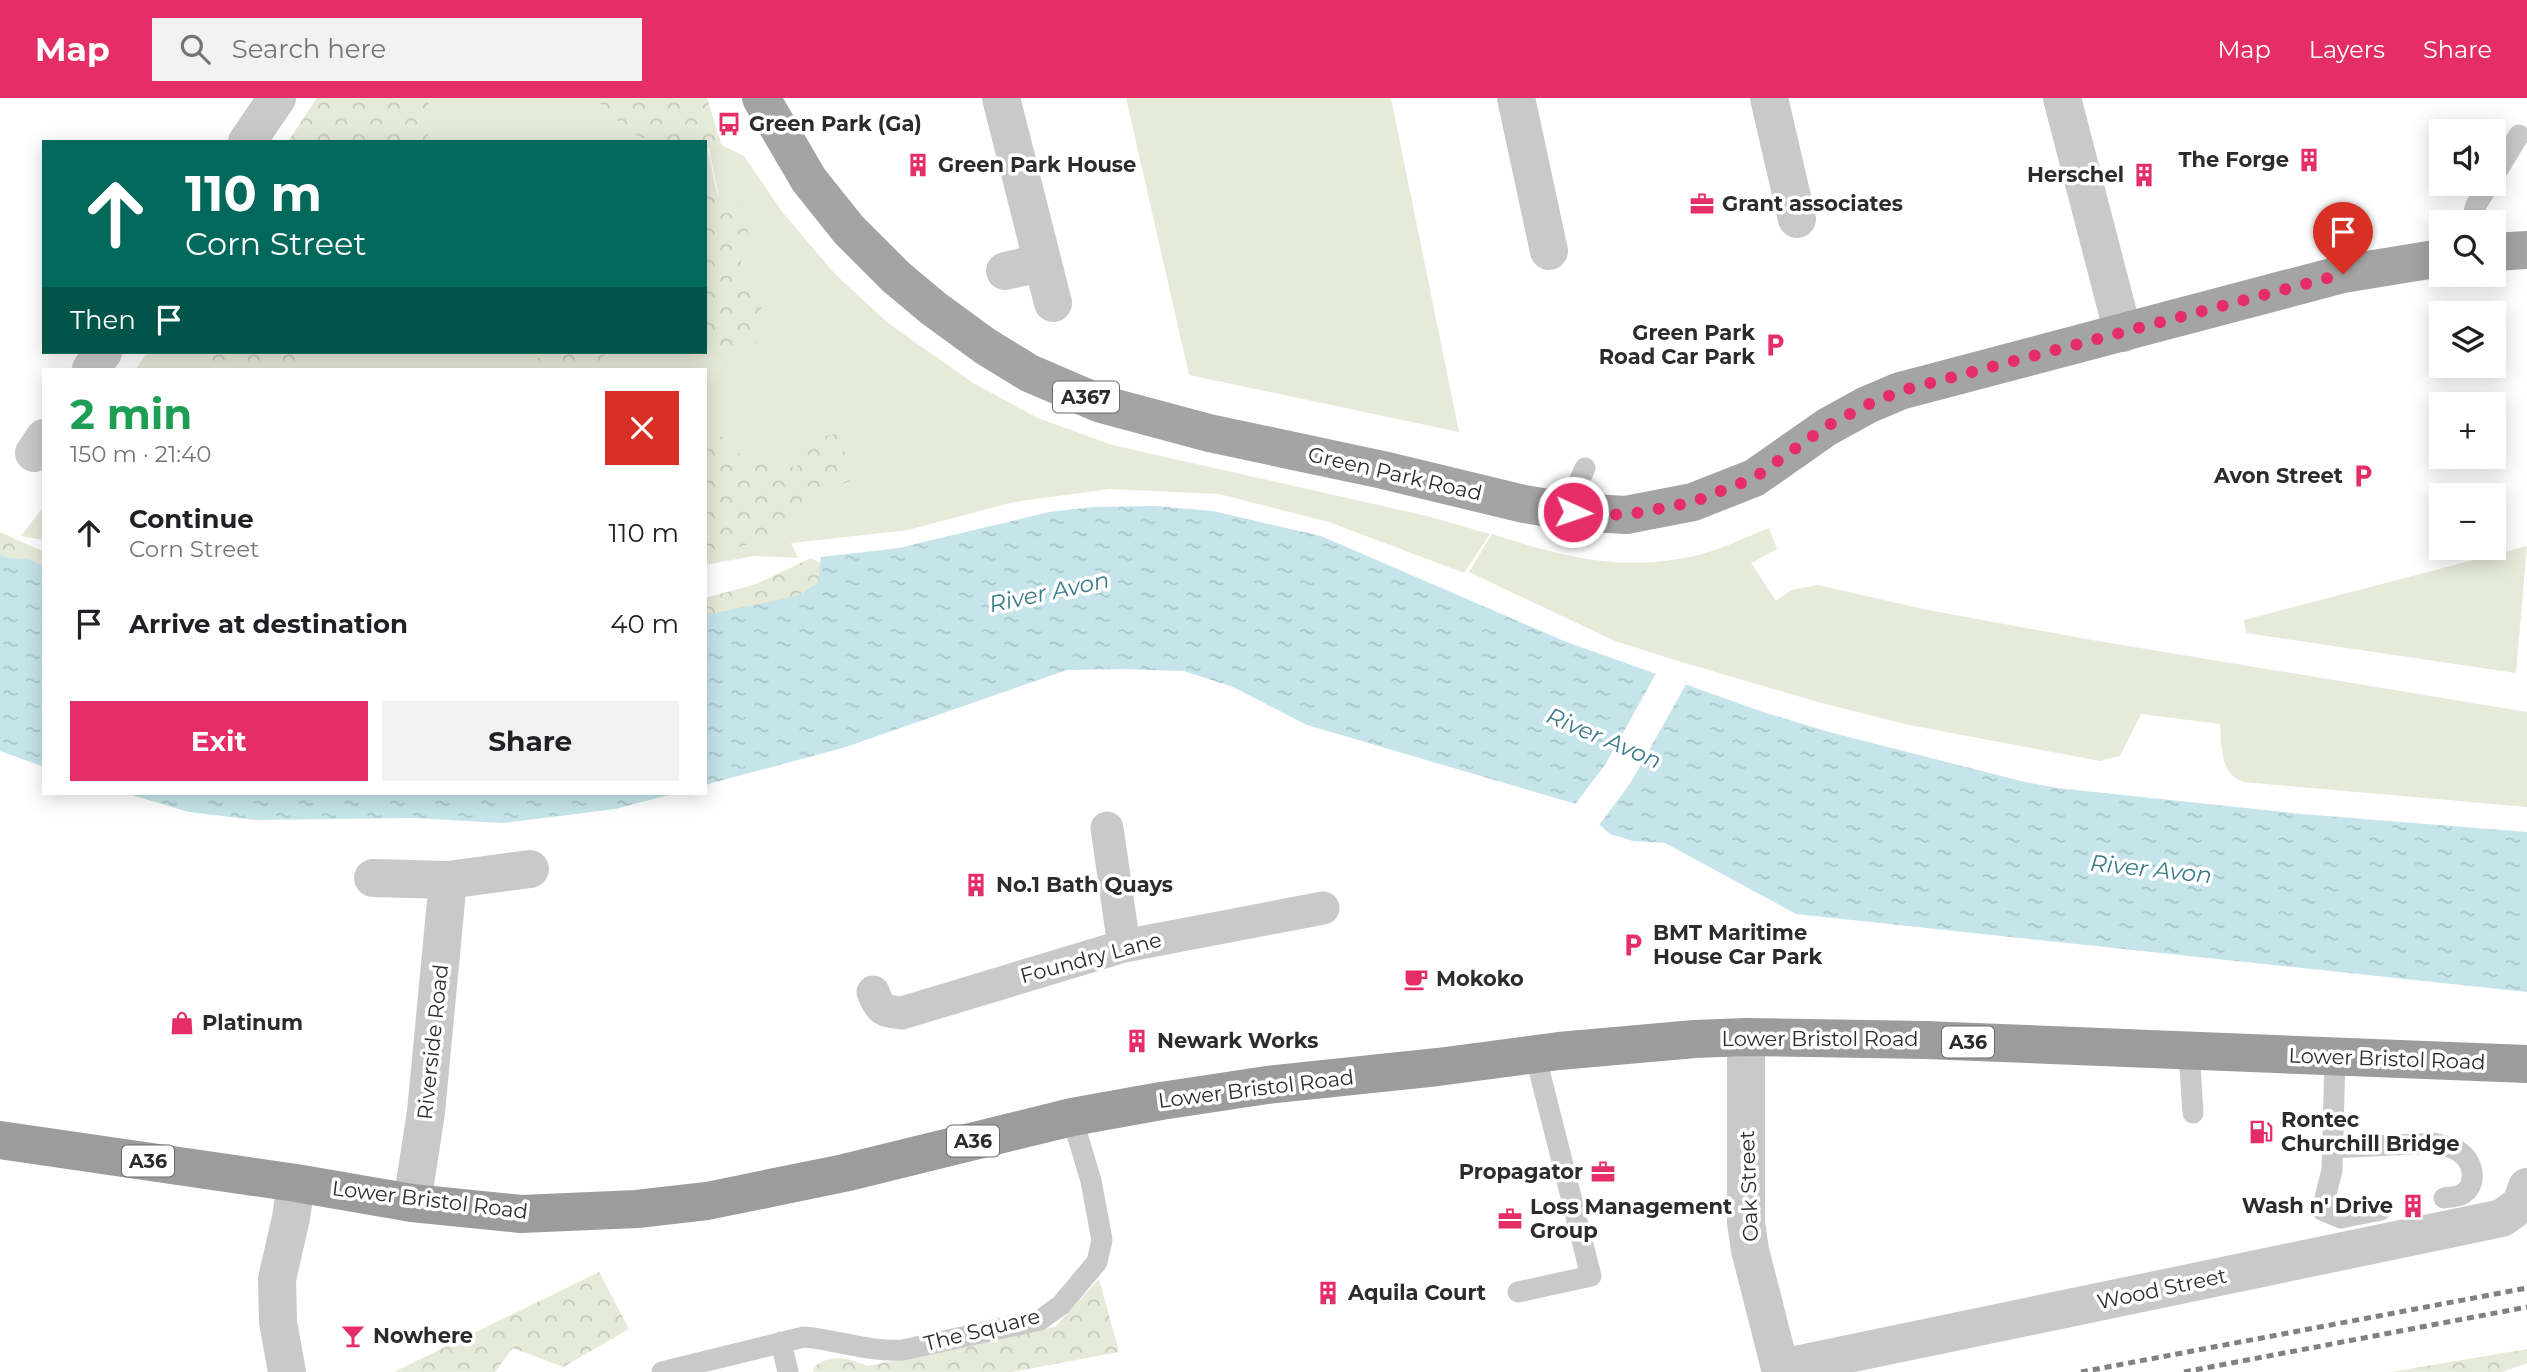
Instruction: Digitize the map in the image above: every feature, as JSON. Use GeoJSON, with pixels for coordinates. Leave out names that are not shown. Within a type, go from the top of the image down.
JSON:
{"type":"FeatureCollection","features":[{"type":"Feature","properties":{"kind":"highway","name":"Lower Bristol Road"},"geometry":{"type":"LineString","coordinates":[[0,1140],[296,1183],[412,1203],[521,1214],[637,1209],[707,1200],[844,1173],[1072,1117],[1267,1085],[1535,1054],[1695,1039],[1746,1037],[1926,1040],[2527,1064]]}},
{"type":"Feature","properties":{"kind":"main road","name":"Green Park Road"},"geometry":{"type":"LineString","coordinates":[[761,98],[809,180],[849,230],[896,277],[933,308],[985,346],[1029,373],[1101,404],[1209,433],[1383,470],[1524,505],[1573,512],[1626,515],[1693,502],[1754,478],[1827,426],[1900,391],[2343,274],[2429,260]]}},
{"type":"Feature","properties":{"kind":"main road"},"geometry":{"type":"LineString","coordinates":[[2506,251],[2527,250]]}},
{"type":"Feature","properties":{"kind":"street"},"geometry":{"type":"LineString","coordinates":[[248,140],[277,98]]}},
{"type":"Feature","properties":{"kind":"street"},"geometry":{"type":"LineString","coordinates":[[1000,98],[1023,267],[1053,303]]}},
{"type":"Feature","properties":{"kind":"street"},"geometry":{"type":"LineString","coordinates":[[1516,98],[1549,251]]}},
{"type":"Feature","properties":{"kind":"street"},"geometry":{"type":"LineString","coordinates":[[1769,98],[1797,219]]}},
{"type":"Feature","properties":{"kind":"street"},"geometry":{"type":"LineString","coordinates":[[2062,98],[2123,333]]}},
{"type":"Feature","properties":{"kind":"street"},"geometry":{"type":"LineString","coordinates":[[1107,828],[1124,946]]}},
{"type":"Feature","properties":{"kind":"street"},"geometry":{"type":"LineString","coordinates":[[373,878],[448,880],[530,869]]}},
{"type":"Feature","properties":{"kind":"street","name":"Riverside Road"},"geometry":{"type":"LineString","coordinates":[[412,1203],[426,1112],[448,880]]}},
{"type":"Feature","properties":{"kind":"street","name":"Foundry Lane"},"geometry":{"type":"LineString","coordinates":[[873,992],[877,1003],[885,1012],[902,1013],[1124,946],[1323,908]]}},
{"type":"Feature","properties":{"kind":"street","name":"Oak Street"},"geometry":{"type":"LineString","coordinates":[[1746,1037],[1745,1223],[1781,1370]]}},
{"type":"Feature","properties":{"kind":"street"},"geometry":{"type":"LineString","coordinates":[[287,1372],[278,1322],[277,1279],[296,1183]]}},
{"type":"Feature","properties":{"kind":"street","name":"Wood Street"},"geometry":{"type":"LineString","coordinates":[[1781,1370],[2028,1328],[2502,1218],[2525,1201]]}},
{"type":"Feature","properties":{"kind":"lane"},"geometry":{"type":"LineString","coordinates":[[2506,156],[2519,135]]}},
{"type":"Feature","properties":{"kind":"lane"},"geometry":{"type":"LineString","coordinates":[[1573,512],[1585,468]]}},
{"type":"Feature","properties":{"kind":"lane"},"geometry":{"type":"LineString","coordinates":[[2189,1051],[2193,1113]]}},
{"type":"Feature","properties":{"kind":"lane"},"geometry":{"type":"LineString","coordinates":[[1518,1292],[1591,1276],[1535,1054]]}},
{"type":"Feature","properties":{"kind":"lane"},"geometry":{"type":"LineString","coordinates":[[2335,1057],[2332,1170],[2322,1210],[2341,1218],[2381,1210]]}},
{"type":"Feature","properties":{"kind":"lane","name":"The Square"},"geometry":{"type":"LineString","coordinates":[[662,1372],[804,1337],[882,1351],[1040,1320],[1061,1305],[1097,1262],[1102,1240],[1091,1181],[1072,1117]]}},
{"type":"Feature","properties":{"kind":"lane"},"geometry":{"type":"LineString","coordinates":[[2332,1148],[2434,1143],[2449,1147],[2460,1152],[2469,1163],[2473,1175],[2471,1185],[2462,1194],[2444,1198]]}},
{"type":"Feature","properties":{"kind":"lane"},"geometry":{"type":"LineString","coordinates":[[781,1342],[788,1372]]}},
{"type":"Feature","properties":{"kind":"green space"},"geometry":{"type":"Polygon","coordinates":[[[317,98],[697,98],[706,140],[289,140],[317,98]]]}},
{"type":"Feature","properties":{"kind":"green space"},"geometry":{"type":"Polygon","coordinates":[[[317,98],[429,98],[428,140],[289,140],[317,98]]]}},
{"type":"Feature","properties":{"kind":"green space"},"geometry":{"type":"Polygon","coordinates":[[[600,98],[707,98],[722,146],[707,148],[707,140],[649,140],[630,133],[598,101],[600,98]]]}},
{"type":"Feature","properties":{"kind":"green space"},"geometry":{"type":"Polygon","coordinates":[[[1126,98],[1391,98],[1459,432],[1189,375],[1126,98]]]}},
{"type":"Feature","properties":{"kind":"green space"},"geometry":{"type":"Polygon","coordinates":[[[707,138],[744,156],[783,213],[836,275],[888,323],[973,383],[1038,418],[1112,445],[1427,516],[1490,534],[1464,573],[1329,522],[1219,494],[1109,489],[1014,502],[908,530],[791,543],[798,558],[754,556],[707,565],[707,368],[137,368],[146,354],[707,354],[707,146],[742,313],[707,138]]]}},
{"type":"Feature","properties":{"kind":"green space"},"geometry":{"type":"Polygon","coordinates":[[[735,193],[750,238],[739,267],[762,298],[760,334],[754,347],[719,349],[707,341],[707,196],[735,193]]]}},
{"type":"Feature","properties":{"kind":"green space"},"geometry":{"type":"Polygon","coordinates":[[[209,354],[316,354],[317,368],[196,368],[209,354]]]}},
{"type":"Feature","properties":{"kind":"green space"},"geometry":{"type":"Polygon","coordinates":[[[540,354],[606,354],[596,368],[534,368],[540,354]]]}},
{"type":"Feature","properties":{"kind":"green space"},"geometry":{"type":"Polygon","coordinates":[[[707,428],[724,438],[746,461],[776,457],[795,469],[813,437],[838,434],[854,480],[815,493],[802,517],[771,540],[707,553],[707,428]]]}},
{"type":"Feature","properties":{"kind":"green space"},"geometry":{"type":"Polygon","coordinates":[[[42,509],[42,540],[21,536],[42,509]]]}},
{"type":"Feature","properties":{"kind":"green space"},"geometry":{"type":"Polygon","coordinates":[[[1769,528],[1777,549],[1751,563],[1776,601],[1791,590],[1818,585],[1928,610],[2092,640],[2527,712],[2527,807],[2244,782],[2230,773],[2226,766],[2220,724],[2141,714],[2120,756],[2100,761],[1909,725],[1818,702],[1615,641],[1469,572],[1492,534],[1543,550],[1593,560],[1644,563],[1698,555],[1769,528]]]}},
{"type":"Feature","properties":{"kind":"green space"},"geometry":{"type":"Polygon","coordinates":[[[0,532],[42,551],[42,581],[0,569],[0,532]]]}},
{"type":"Feature","properties":{"kind":"green space"},"geometry":{"type":"Polygon","coordinates":[[[2527,546],[2516,673],[2246,633],[2244,620],[2473,560],[2506,560],[2506,551],[2527,546]]]}},
{"type":"Feature","properties":{"kind":"green space"},"geometry":{"type":"Polygon","coordinates":[[[811,558],[833,570],[825,600],[707,630],[707,597],[756,584],[811,558]]]}},
{"type":"Feature","properties":{"kind":"green space"},"geometry":{"type":"Polygon","coordinates":[[[599,1272],[629,1329],[563,1367],[513,1348],[495,1372],[394,1372],[599,1272]]]}},
{"type":"Feature","properties":{"kind":"green space"},"geometry":{"type":"Polygon","coordinates":[[[1099,1279],[1119,1352],[1012,1372],[813,1372],[815,1366],[835,1358],[868,1366],[1055,1327],[1099,1279]]]}},
{"type":"Feature","properties":{"kind":"green space"},"geometry":{"type":"Polygon","coordinates":[[[2527,1349],[2527,1363],[2502,1372],[2391,1372],[2527,1349]]]}},
{"type":"Feature","properties":{"kind":"water","name":"River Avon"},"geometry":{"type":"Polygon","coordinates":[[[1155,506],[1213,511],[1321,536],[1564,641],[1763,712],[1829,732],[2025,782],[2057,788],[2301,814],[2527,832],[2527,992],[1796,914],[1665,843],[1633,841],[1610,834],[1576,804],[1307,725],[1233,687],[1184,671],[1067,670],[846,747],[707,784],[707,615],[798,596],[818,583],[821,557],[899,548],[1049,512],[1093,507],[1155,506]]]}},
{"type":"Feature","properties":{"kind":"water"},"geometry":{"type":"Polygon","coordinates":[[[0,554],[6,558],[29,559],[42,566],[42,766],[0,751],[0,554]]]}},
{"type":"Feature","properties":{"kind":"water"},"geometry":{"type":"Polygon","coordinates":[[[132,795],[668,795],[615,809],[503,823],[413,818],[256,820],[189,812],[132,795]]]}},
{"type":"Feature","properties":{"kind":"pier"},"geometry":{"type":"Polygon","coordinates":[[[1658,670],[1688,681],[1631,782],[1597,828],[1573,807],[1605,765],[1658,670]]]}},
{"type":"Feature","properties":{"kind":"railway"},"geometry":{"type":"LineString","coordinates":[[2081,1372],[2527,1288]]}},
{"type":"Feature","properties":{"kind":"railway"},"geometry":{"type":"LineString","coordinates":[[2184,1372],[2527,1307]]}},
{"type":"Feature","properties":{"kind":"place","name":"Green Park (Ga)"},"geometry":{"type":"Point","coordinates":[729,124]}},
{"type":"Feature","properties":{"kind":"place","name":"The Forge"},"geometry":{"type":"Point","coordinates":[2309,160]}},
{"type":"Feature","properties":{"kind":"place","name":"Green Park House"},"geometry":{"type":"Point","coordinates":[918,165]}},
{"type":"Feature","properties":{"kind":"place","name":"Herschel"},"geometry":{"type":"Point","coordinates":[2144,175]}},
{"type":"Feature","properties":{"kind":"place","name":"Grant associates"},"geometry":{"type":"Point","coordinates":[1702,204]}},
{"type":"Feature","properties":{"kind":"place","name":"Green Park Road Car Park"},"geometry":{"type":"Point","coordinates":[1775,345]}},
{"type":"Feature","properties":{"kind":"place","name":"Avon Street"},"geometry":{"type":"Point","coordinates":[2363,476]}},
{"type":"Feature","properties":{"kind":"place","name":"No.1 Bath Quays"},"geometry":{"type":"Point","coordinates":[976,885]}},
{"type":"Feature","properties":{"kind":"place","name":"BMT Maritime House Car Park"},"geometry":{"type":"Point","coordinates":[1633,945]}},
{"type":"Feature","properties":{"kind":"place","name":"Mokoko"},"geometry":{"type":"Point","coordinates":[1416,979]}},
{"type":"Feature","properties":{"kind":"place","name":"Platinum"},"geometry":{"type":"Point","coordinates":[182,1023]}},
{"type":"Feature","properties":{"kind":"place","name":"Newark Works"},"geometry":{"type":"Point","coordinates":[1137,1041]}},
{"type":"Feature","properties":{"kind":"place","name":"Rontec Churchill Bridge"},"geometry":{"type":"Point","coordinates":[2261,1132]}},
{"type":"Feature","properties":{"kind":"place","name":"Propagator"},"geometry":{"type":"Point","coordinates":[1603,1172]}},
{"type":"Feature","properties":{"kind":"place","name":"Wash n' Drive"},"geometry":{"type":"Point","coordinates":[2413,1206]}},
{"type":"Feature","properties":{"kind":"place","name":"Loss Management Group"},"geometry":{"type":"Point","coordinates":[1510,1219]}},
{"type":"Feature","properties":{"kind":"place","name":"Aquila Court"},"geometry":{"type":"Point","coordinates":[1328,1293]}},
{"type":"Feature","properties":{"kind":"place","name":"Nowhere"},"geometry":{"type":"Point","coordinates":[353,1336]}},
{"type":"Feature","properties":{"kind":"route"},"geometry":{"type":"LineString","coordinates":[[1573,512],[1626,515],[1693,502],[1754,478],[1827,426],[1900,391],[2343,274]]}}]}
